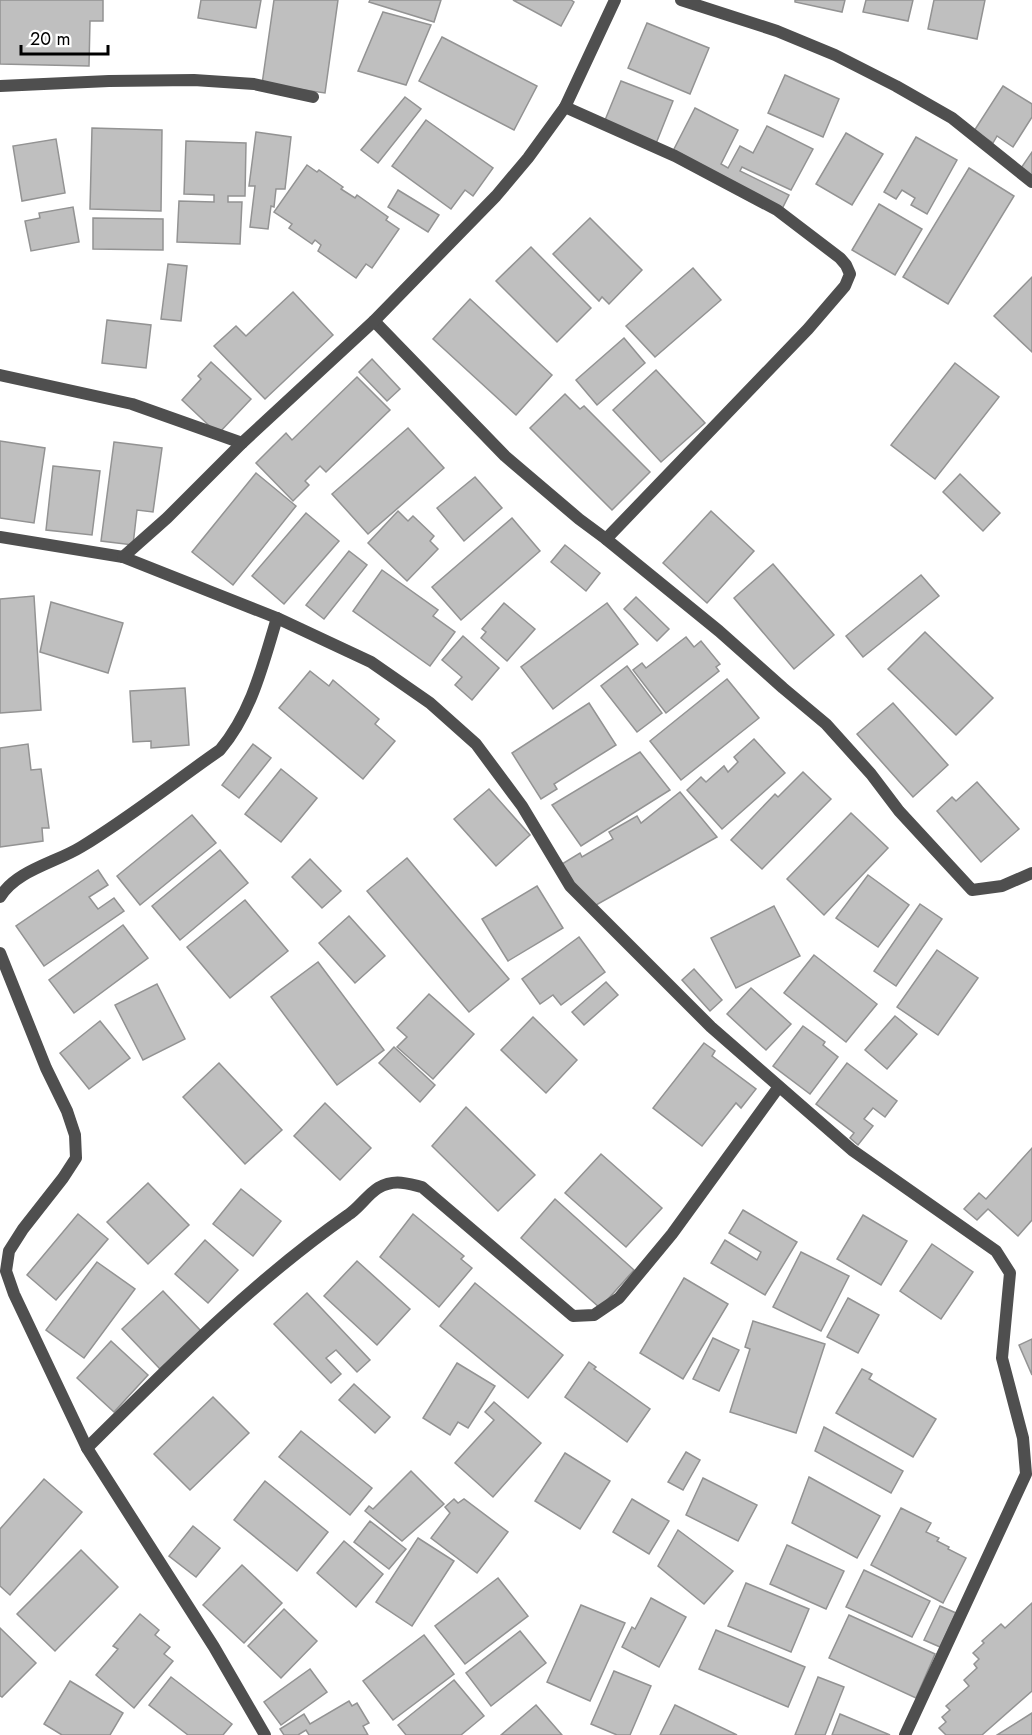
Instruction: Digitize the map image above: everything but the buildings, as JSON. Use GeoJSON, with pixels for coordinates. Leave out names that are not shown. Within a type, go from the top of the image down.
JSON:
{"type":"FeatureCollection","features":[{"type":"Feature","properties":{"kind":"street"},"geometry":{"type":"LineString","coordinates":[[123,557],[167,518],[242,442],[374,321],[496,196],[566,107],[615,0]]}},
{"type":"Feature","properties":{"kind":"street"},"geometry":{"type":"LineString","coordinates":[[681,0],[777,31],[836,55],[896,86],[952,118],[1032,182]]}},
{"type":"Feature","properties":{"kind":"street"},"geometry":{"type":"LineString","coordinates":[[0,86],[194,80],[254,84],[313,97]]}},
{"type":"Feature","properties":{"kind":"street"},"geometry":{"type":"LineString","coordinates":[[566,107],[675,156],[777,210],[840,258],[850,274],[845,286],[808,330],[606,539]]}},
{"type":"Feature","properties":{"kind":"street"},"geometry":{"type":"LineString","coordinates":[[374,321],[505,456],[579,519],[719,631],[826,724],[871,774],[899,811],[972,890],[1002,886],[1032,873]]}},
{"type":"Feature","properties":{"kind":"street"},"geometry":{"type":"LineString","coordinates":[[0,375],[132,404],[242,442]]}},
{"type":"Feature","properties":{"kind":"street"},"geometry":{"type":"LineString","coordinates":[[0,537],[123,557],[277,618],[371,662],[430,703],[476,744],[522,806],[570,886],[711,1027],[778,1088],[852,1150],[996,1251],[1010,1273],[1002,1358],[1023,1438],[1026,1474],[905,1735]]}},
{"type":"Feature","properties":{"kind":"street"},"geometry":{"type":"LineString","coordinates":[[0,897],[7,886],[37,868],[80,848],[220,750],[234,733],[252,697],[277,618]]}},
{"type":"Feature","properties":{"kind":"street"},"geometry":{"type":"LineString","coordinates":[[0,953],[46,1068],[67,1111],[75,1135],[76,1158],[9,1251],[6,1271],[87,1448],[214,1647],[265,1735]]}},
{"type":"Feature","properties":{"kind":"street"},"geometry":{"type":"LineString","coordinates":[[87,1448],[209,1328],[281,1264],[352,1212],[378,1188],[399,1181],[422,1187],[573,1316],[594,1315],[619,1298],[672,1234],[778,1088]]}}]}
